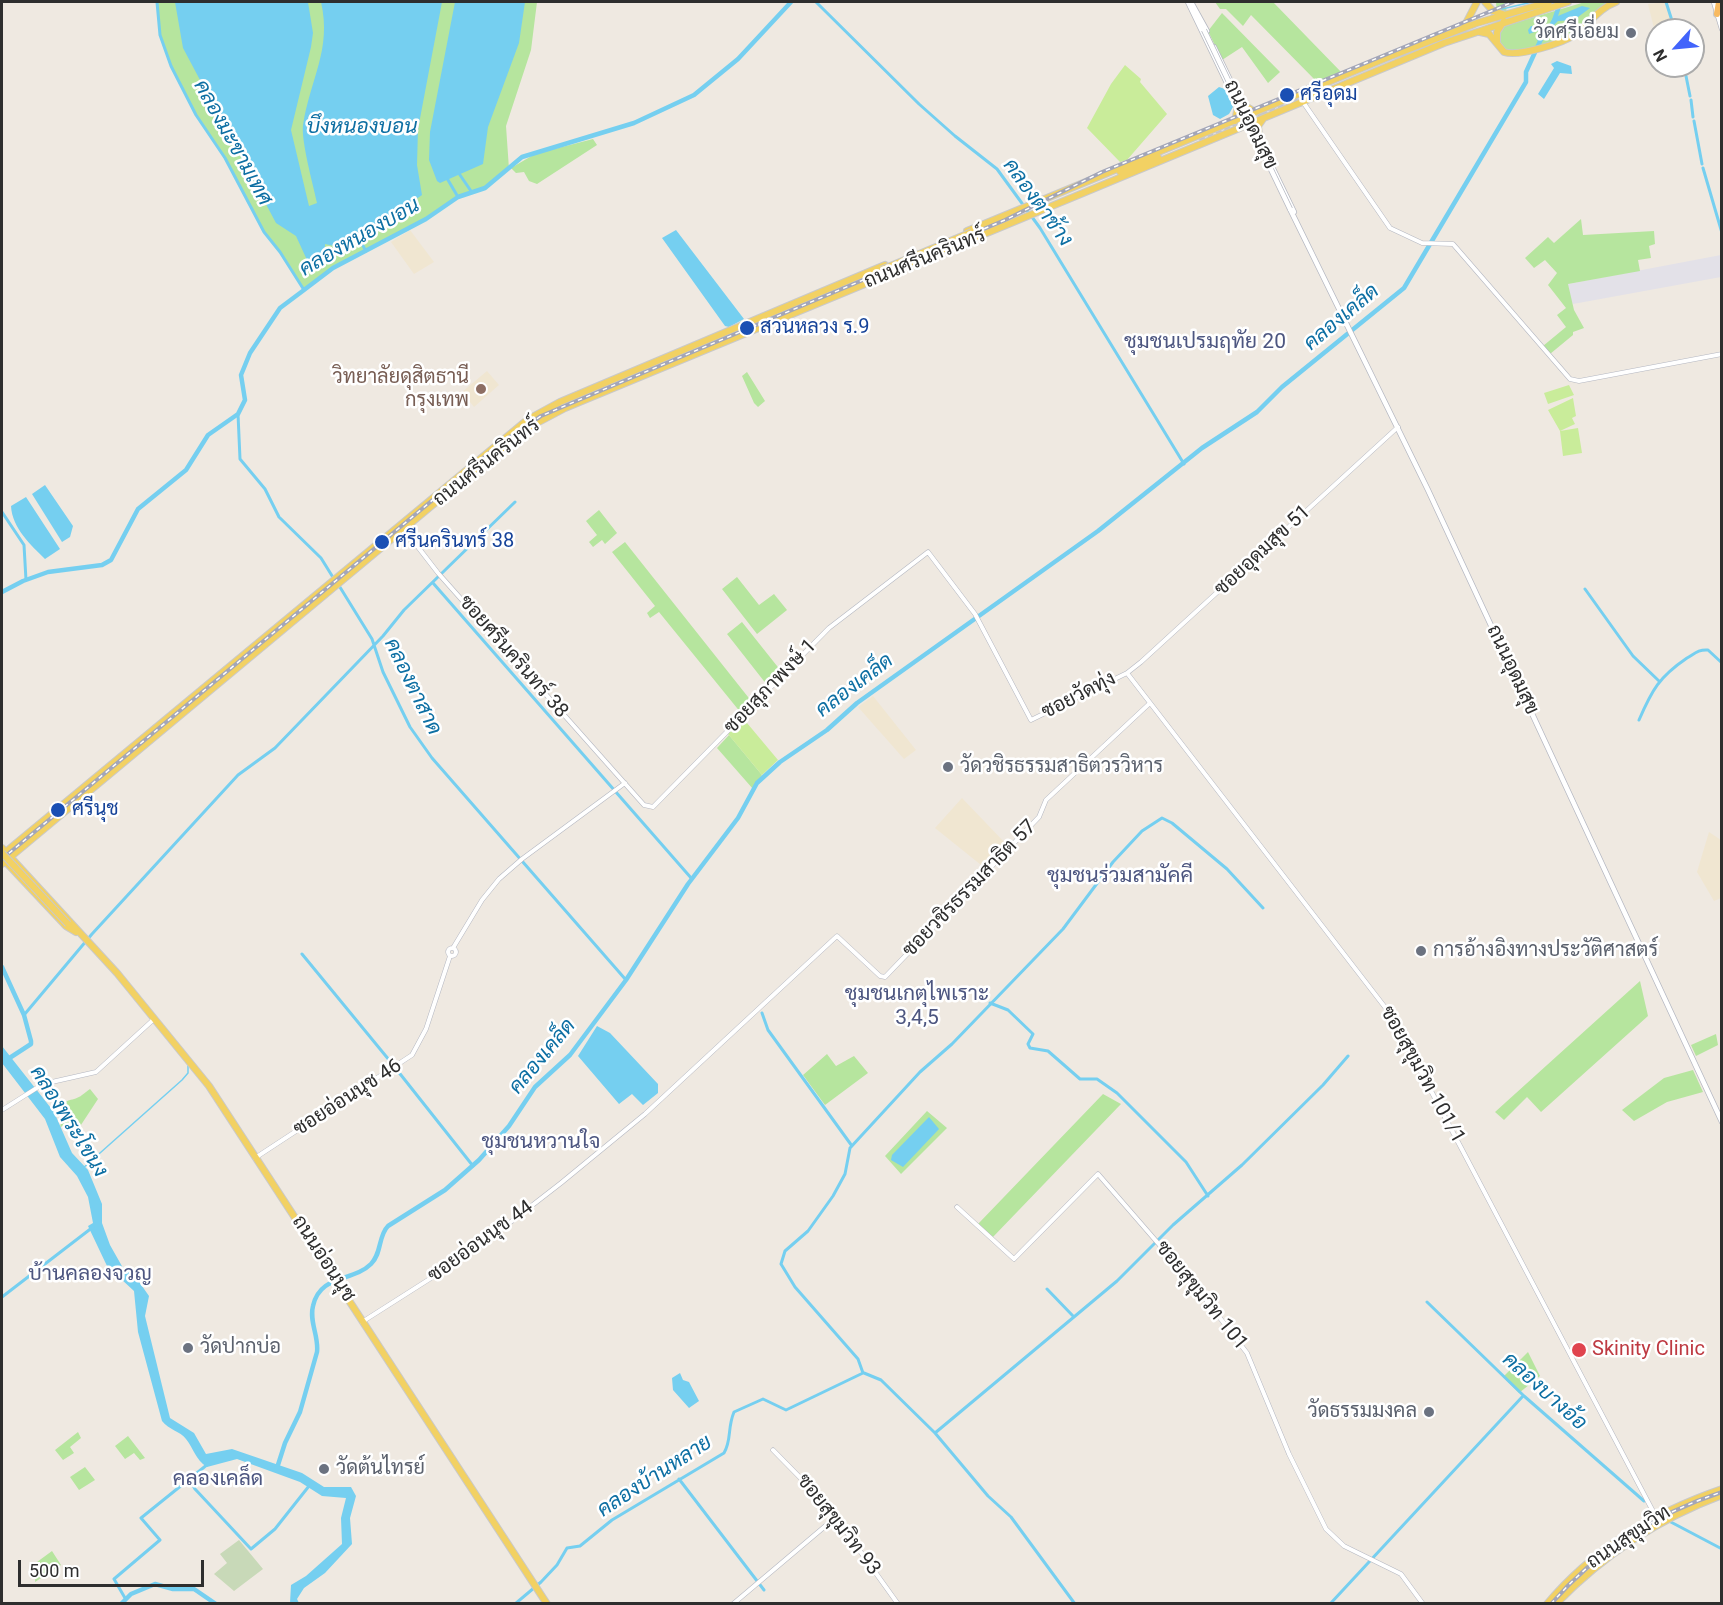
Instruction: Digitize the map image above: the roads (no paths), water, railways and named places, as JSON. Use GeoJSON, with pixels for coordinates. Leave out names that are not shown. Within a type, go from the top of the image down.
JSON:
{"type":"FeatureCollection","features":[{"type":"Feature","properties":{"kind":"highway"},"geometry":{"type":"LineString","coordinates":[[1717,14],[1719,2]]}},
{"type":"Feature","properties":{"kind":"main road"},"geometry":{"type":"LineString","coordinates":[[1190,2],[1236,96]]}},
{"type":"Feature","properties":{"kind":"main road"},"geometry":{"type":"LineString","coordinates":[[1190,2],[1198,20]]}},
{"type":"Feature","properties":{"kind":"main road"},"geometry":{"type":"LineString","coordinates":[[1190,2],[1236,96]]}},
{"type":"Feature","properties":{"kind":"main road"},"geometry":{"type":"LineString","coordinates":[[1464,27],[1477,2]]}},
{"type":"Feature","properties":{"kind":"main road"},"geometry":{"type":"LineString","coordinates":[[1485,2],[1492,11],[1505,17],[1497,32],[1498,44]]}},
{"type":"Feature","properties":{"kind":"main road","name":"ถนนศรีนครินทร์"},"geometry":{"type":"LineString","coordinates":[[1299,100],[1398,59],[1409,57],[1473,32],[1505,17],[1549,2]]}},
{"type":"Feature","properties":{"kind":"main road","name":"ถนนศรีนครินทร์"},"geometry":{"type":"LineString","coordinates":[[1030,210],[1088,182],[1464,27],[1567,2]]}},
{"type":"Feature","properties":{"kind":"main road"},"geometry":{"type":"LineString","coordinates":[[1473,32],[1487,32],[1504,52],[1511,54],[1532,50],[1570,37],[1599,10],[1616,2]]}},
{"type":"Feature","properties":{"kind":"main road"},"geometry":{"type":"LineString","coordinates":[[1714,2],[1722,29]]}},
{"type":"Feature","properties":{"kind":"main road"},"geometry":{"type":"LineString","coordinates":[[1195,9],[1198,20]]}},
{"type":"Feature","properties":{"kind":"main road","name":"ถนนอุดมสุข"},"geometry":{"type":"LineString","coordinates":[[1198,20],[1398,428],[1722,1122]]}},
{"type":"Feature","properties":{"kind":"main road","name":"ถนนศรีนครินทร์"},"geometry":{"type":"LineString","coordinates":[[3,856],[19,850],[506,435],[540,412],[958,235],[1091,189],[1222,137],[1399,53]]}},
{"type":"Feature","properties":{"kind":"main road","name":"ถนนอุดมสุข"},"geometry":{"type":"LineString","coordinates":[[1236,96],[1291,202],[1296,220]]}},
{"type":"Feature","properties":{"kind":"main road"},"geometry":{"type":"LineString","coordinates":[[1277,103],[1272,109],[1280,111]]}},
{"type":"Feature","properties":{"kind":"main road"},"geometry":{"type":"LineString","coordinates":[[1235,121],[1241,105],[1256,112]]}},
{"type":"Feature","properties":{"kind":"main road"},"geometry":{"type":"LineString","coordinates":[[1237,130],[1256,135],[1258,126],[1264,118]]}},
{"type":"Feature","properties":{"kind":"main road"},"geometry":{"type":"LineString","coordinates":[[1217,128],[1223,129],[1222,137]]}},
{"type":"Feature","properties":{"kind":"main road","name":"ถนนศรีนครินทร์"},"geometry":{"type":"LineString","coordinates":[[1088,182],[1100,180],[1200,141],[1091,189]]}},
{"type":"Feature","properties":{"kind":"main road"},"geometry":{"type":"LineString","coordinates":[[847,290],[882,272],[1015,216]]}},
{"type":"Feature","properties":{"kind":"main road","name":"ถนนศรีนครินทร์"},"geometry":{"type":"LineString","coordinates":[[338,579],[404,529],[511,441],[546,417],[962,244],[1015,216]]}},
{"type":"Feature","properties":{"kind":"main road"},"geometry":{"type":"LineString","coordinates":[[958,235],[955,241],[962,244]]}},
{"type":"Feature","properties":{"kind":"main road"},"geometry":{"type":"LineString","coordinates":[[894,261],[901,264],[898,270]]}},
{"type":"Feature","properties":{"kind":"main road"},"geometry":{"type":"LineString","coordinates":[[842,284],[882,272]]}},
{"type":"Feature","properties":{"kind":"main road","name":"ถนนศรีนครินทร์"},"geometry":{"type":"LineString","coordinates":[[3,856],[193,701]]}},
{"type":"Feature","properties":{"kind":"main road"},"geometry":{"type":"LineString","coordinates":[[3,856],[14,866],[19,850]]}},
{"type":"Feature","properties":{"kind":"main road","name":"ถนนอ่อนนุช"},"geometry":{"type":"LineString","coordinates":[[3,856],[21,873],[66,926],[77,932]]}},
{"type":"Feature","properties":{"kind":"main road","name":"ถนนอ่อนนุช"},"geometry":{"type":"LineString","coordinates":[[3,856],[133,993],[208,1087],[322,1257],[546,1604]]}},
{"type":"Feature","properties":{"kind":"main road","name":"ถนนสุขุมวิท"},"geometry":{"type":"LineString","coordinates":[[1547,1604],[1564,1584],[1607,1548],[1657,1520],[1722,1489]]}},
{"type":"Feature","properties":{"kind":"main road","name":"ถนนสุขุมวิท"},"geometry":{"type":"LineString","coordinates":[[1556,1604],[1606,1558],[1657,1520],[1722,1495]]}},
{"type":"Feature","properties":{"kind":"main road"},"geometry":{"type":"LineString","coordinates":[[1564,1584],[1569,1591]]}},
{"type":"Feature","properties":{"kind":"street"},"geometry":{"type":"LineString","coordinates":[[1299,100],[1390,228],[1428,244],[1453,244],[1572,380],[1722,354]]}},
{"type":"Feature","properties":{"kind":"street","name":"ซอยอุดมสุข 51"},"geometry":{"type":"LineString","coordinates":[[1127,672],[1398,428]]}},
{"type":"Feature","properties":{"kind":"street","name":"ซอยศรีนครินทร์ 38"},"geometry":{"type":"LineString","coordinates":[[404,529],[439,575],[625,783]]}},
{"type":"Feature","properties":{"kind":"street","name":"ซอยสุภาพงษ์ 1"},"geometry":{"type":"LineString","coordinates":[[625,783],[644,804],[654,807],[829,628],[928,552],[976,616],[1031,720]]}},
{"type":"Feature","properties":{"kind":"street","name":"ซอยสุขุมวิท 101/1"},"geometry":{"type":"LineString","coordinates":[[1127,672],[1391,1015],[1657,1520]]}},
{"type":"Feature","properties":{"kind":"street","name":"ซอยวัดทุ่ง"},"geometry":{"type":"LineString","coordinates":[[1031,720],[1127,672]]}},
{"type":"Feature","properties":{"kind":"street","name":"ซอยวชิรธรรมสาธิต 57"},"geometry":{"type":"LineString","coordinates":[[595,1156],[730,1037],[837,936],[880,976],[886,976],[1039,817],[1046,800],[1150,703]]}},
{"type":"Feature","properties":{"kind":"street","name":"ซอยอ่อนนุช 46"},"geometry":{"type":"LineString","coordinates":[[255,1157],[412,1056],[426,1029],[450,956],[455,953],[453,948],[482,900],[522,858],[625,783]]}},
{"type":"Feature","properties":{"kind":"street"},"geometry":{"type":"LineString","coordinates":[[2,1110],[43,1084],[96,1072],[154,1018]]}},
{"type":"Feature","properties":{"kind":"street","name":"ซอยอ่อนนุช 44"},"geometry":{"type":"LineString","coordinates":[[362,1322],[496,1235],[595,1156]]}},
{"type":"Feature","properties":{"kind":"street","name":"ซอยสุขุมวิท 101"},"geometry":{"type":"LineString","coordinates":[[957,1207],[1014,1259],[1098,1174],[1199,1291],[1250,1357],[1288,1450],[1323,1525],[1340,1543],[1401,1574],[1423,1604]]}},
{"type":"Feature","properties":{"kind":"street","name":"ซอยสุขุมวิท 93"},"geometry":{"type":"LineString","coordinates":[[773,1450],[808,1483],[836,1517],[898,1604]]}},
{"type":"Feature","properties":{"kind":"street"},"geometry":{"type":"LineString","coordinates":[[734,1604],[836,1517]]}},
{"type":"Feature","properties":{"kind":"water","name":"บึงหนองบอน"},"geometry":{"type":"Polygon","coordinates":[[[175,2],[308,2],[313,33],[291,130],[309,206],[317,203],[305,152],[303,125],[322,50],[324,19],[321,2],[442,2],[418,129],[417,165],[422,195],[398,212],[334,246],[325,244],[325,252],[307,260],[296,236],[276,223],[183,48],[175,2]]]}},
{"type":"Feature","properties":{"kind":"water","name":"บึงหนองบอน"},"geometry":{"type":"Polygon","coordinates":[[[455,2],[525,2],[519,43],[488,127],[483,164],[440,183],[437,181],[429,160],[430,132],[455,2]]]}},
{"type":"Feature","properties":{"kind":"water"},"geometry":{"type":"Polygon","coordinates":[[[1582,6],[1590,8],[1574,20],[1558,21],[1538,41],[1536,38],[1545,28],[1529,34],[1528,30],[1531,26],[1548,26],[1553,18],[1582,6]]]}},
{"type":"Feature","properties":{"kind":"water"},"geometry":{"type":"Polygon","coordinates":[[[1557,61],[1571,66],[1572,74],[1560,73],[1544,99],[1538,94],[1554,68],[1551,64],[1557,61]]]}},
{"type":"Feature","properties":{"kind":"water"},"geometry":{"type":"Polygon","coordinates":[[[1219,87],[1225,89],[1233,107],[1229,114],[1220,119],[1213,115],[1208,96],[1219,87]]]}},
{"type":"Feature","properties":{"kind":"water"},"geometry":{"type":"Polygon","coordinates":[[[676,230],[744,319],[729,327],[725,326],[662,238],[676,230]]]}},
{"type":"Feature","properties":{"kind":"water"},"geometry":{"type":"Polygon","coordinates":[[[45,485],[73,526],[70,537],[62,542],[32,494],[45,485]]]}},
{"type":"Feature","properties":{"kind":"water"},"geometry":{"type":"Polygon","coordinates":[[[26,497],[60,549],[45,559],[23,536],[12,514],[11,506],[26,497]]]}},
{"type":"Feature","properties":{"kind":"water"},"geometry":{"type":"Polygon","coordinates":[[[597,1026],[610,1033],[658,1084],[658,1093],[643,1105],[632,1094],[619,1104],[578,1056],[597,1026]]]}},
{"type":"Feature","properties":{"kind":"water"},"geometry":{"type":"Polygon","coordinates":[[[2,1046],[54,1112],[72,1153],[88,1170],[102,1204],[102,1223],[110,1245],[123,1268],[128,1266],[149,1296],[145,1316],[170,1418],[194,1433],[206,1454],[232,1449],[302,1473],[324,1487],[351,1487],[356,1496],[350,1518],[352,1544],[325,1573],[304,1588],[297,1599],[299,1603],[290,1603],[291,1585],[306,1576],[342,1544],[341,1518],[346,1498],[322,1496],[300,1482],[237,1459],[207,1467],[200,1461],[184,1436],[162,1421],[138,1332],[134,1291],[107,1266],[88,1226],[93,1223],[88,1197],[77,1176],[60,1157],[45,1119],[2,1063],[2,1046]]]}},
{"type":"Feature","properties":{"kind":"water"},"geometry":{"type":"Polygon","coordinates":[[[929,1117],[939,1129],[903,1167],[891,1160],[892,1155],[929,1117]]]}},
{"type":"Feature","properties":{"kind":"water"},"geometry":{"type":"Polygon","coordinates":[[[680,1373],[683,1380],[689,1382],[699,1401],[689,1408],[673,1390],[672,1378],[680,1373]]]}},
{"type":"Feature","properties":{"kind":"waterway","name":"คลองมะขามเทศ"},"geometry":{"type":"LineString","coordinates":[[157,2],[160,35],[171,66],[196,115],[225,158],[264,232],[280,252],[304,290]]}},
{"type":"Feature","properties":{"kind":"waterway","name":"คลองหนองบอน"},"geometry":{"type":"LineString","coordinates":[[2,592],[48,572],[102,565],[111,560],[138,509],[186,470],[208,435],[238,414],[245,400],[241,375],[250,353],[280,308],[333,268],[426,219],[458,197],[485,188],[522,157],[634,123],[694,95],[738,59],[791,2]]}},
{"type":"Feature","properties":{"kind":"waterway","name":"คลองตาช้าง"},"geometry":{"type":"LineString","coordinates":[[816,2],[919,104],[997,169],[1040,228],[1184,464]]}},
{"type":"Feature","properties":{"kind":"waterway"},"geometry":{"type":"LineString","coordinates":[[1498,10],[1532,2]]}},
{"type":"Feature","properties":{"kind":"waterway"},"geometry":{"type":"LineString","coordinates":[[1666,2],[1671,18]]}},
{"type":"Feature","properties":{"kind":"waterway","name":"คลองเคล็ด"},"geometry":{"type":"LineString","coordinates":[[1554,21],[1560,3]]}},
{"type":"Feature","properties":{"kind":"waterway","name":"คลองเคล็ด"},"geometry":{"type":"LineString","coordinates":[[277,1468],[285,1443],[300,1412],[317,1352],[312,1312],[322,1288],[364,1270],[371,1264],[377,1255],[388,1226],[445,1190],[479,1160],[509,1126],[535,1087],[570,1055],[626,980],[688,884],[738,818],[757,783],[780,762],[827,730],[857,703],[1098,531],[1202,448],[1257,412],[1282,387],[1404,288],[1526,82],[1526,72],[1542,37]]}},
{"type":"Feature","properties":{"kind":"waterway"},"geometry":{"type":"LineString","coordinates":[[1686,78],[1690,96]]}},
{"type":"Feature","properties":{"kind":"waterway"},"geometry":{"type":"LineString","coordinates":[[1691,100],[1693,117]]}},
{"type":"Feature","properties":{"kind":"waterway"},"geometry":{"type":"LineString","coordinates":[[1694,121],[1702,164]]}},
{"type":"Feature","properties":{"kind":"waterway"},"geometry":{"type":"LineString","coordinates":[[1703,168],[1722,233]]}},
{"type":"Feature","properties":{"kind":"waterway"},"geometry":{"type":"LineString","coordinates":[[460,175],[471,191]]}},
{"type":"Feature","properties":{"kind":"waterway"},"geometry":{"type":"LineString","coordinates":[[448,180],[458,197]]}},
{"type":"Feature","properties":{"kind":"waterway"},"geometry":{"type":"LineString","coordinates":[[356,234],[366,251]]}},
{"type":"Feature","properties":{"kind":"waterway","name":"คลองตาสาด"},"geometry":{"type":"LineString","coordinates":[[238,414],[240,459],[265,489],[279,517],[321,558],[334,579]]}},
{"type":"Feature","properties":{"kind":"waterway"},"geometry":{"type":"LineString","coordinates":[[24,1015],[92,934],[238,775],[275,748],[383,636],[404,610],[515,502]]}},
{"type":"Feature","properties":{"kind":"waterway"},"geometry":{"type":"LineString","coordinates":[[2,512],[24,545],[26,580]]}},
{"type":"Feature","properties":{"kind":"waterway"},"geometry":{"type":"LineString","coordinates":[[433,583],[692,879]]}},
{"type":"Feature","properties":{"kind":"waterway","name":"คลองตาสาด"},"geometry":{"type":"LineString","coordinates":[[338,584],[372,639],[383,672],[410,727],[432,758],[626,980]]}},
{"type":"Feature","properties":{"kind":"waterway"},"geometry":{"type":"LineString","coordinates":[[1585,589],[1633,656],[1659,681]]}},
{"type":"Feature","properties":{"kind":"waterway"},"geometry":{"type":"LineString","coordinates":[[1639,720],[1657,685],[1687,658],[1699,651],[1708,650],[1722,663]]}},
{"type":"Feature","properties":{"kind":"waterway","name":"คลองบ้านหลาย"},"geometry":{"type":"LineString","coordinates":[[515,1604],[557,1565],[567,1548],[580,1546],[612,1520],[724,1453],[734,1412],[763,1399],[786,1410],[863,1373],[858,1359],[795,1287],[781,1264],[785,1251],[808,1231],[833,1196],[845,1174],[850,1148],[920,1072],[952,1044],[1063,929],[1113,862],[1142,831],[1162,818],[1172,823],[1227,869],[1263,908]]}},
{"type":"Feature","properties":{"kind":"waterway"},"geometry":{"type":"LineString","coordinates":[[302,954],[394,1066]]}},
{"type":"Feature","properties":{"kind":"waterway"},"geometry":{"type":"LineString","coordinates":[[2,967],[24,1015],[31,1041],[31,1044],[8,1059]]}},
{"type":"Feature","properties":{"kind":"waterway"},"geometry":{"type":"LineString","coordinates":[[990,1003],[1008,1010],[1033,1034],[1028,1044],[1030,1048],[1048,1051],[1080,1079],[1097,1079],[1117,1093],[1186,1162],[1208,1196]]}},
{"type":"Feature","properties":{"kind":"waterway"},"geometry":{"type":"LineString","coordinates":[[762,1013],[768,1030],[852,1146]]}},
{"type":"Feature","properties":{"kind":"waterway"},"geometry":{"type":"LineString","coordinates":[[935,1433],[1117,1281],[1173,1225],[1242,1165],[1323,1085],[1348,1056]]}},
{"type":"Feature","properties":{"kind":"waterway","name":"คลองพระโขนง"},"geometry":{"type":"LineString","coordinates":[[82,1169],[182,1080],[188,1073],[188,1066]]}},
{"type":"Feature","properties":{"kind":"waterway"},"geometry":{"type":"LineString","coordinates":[[397,1070],[473,1166]]}},
{"type":"Feature","properties":{"kind":"waterway"},"geometry":{"type":"LineString","coordinates":[[2,1297],[93,1227]]}},
{"type":"Feature","properties":{"kind":"waterway"},"geometry":{"type":"LineString","coordinates":[[1047,1289],[1073,1316]]}},
{"type":"Feature","properties":{"kind":"waterway","name":"คลองบางอ้อ"},"geometry":{"type":"LineString","coordinates":[[1427,1302],[1524,1396],[1644,1501]]}},
{"type":"Feature","properties":{"kind":"waterway"},"geometry":{"type":"LineString","coordinates":[[864,1373],[881,1380],[935,1433],[988,1496],[1011,1517],[1075,1604]]}},
{"type":"Feature","properties":{"kind":"waterway"},"geometry":{"type":"LineString","coordinates":[[1330,1604],[1523,1396]]}},
{"type":"Feature","properties":{"kind":"waterway"},"geometry":{"type":"LineString","coordinates":[[125,1598],[114,1579],[160,1540],[141,1518],[208,1464]]}},
{"type":"Feature","properties":{"kind":"waterway"},"geometry":{"type":"LineString","coordinates":[[679,1479],[764,1590]]}},
{"type":"Feature","properties":{"kind":"waterway"},"geometry":{"type":"LineString","coordinates":[[190,1480],[195,1489],[251,1549],[275,1529],[309,1486]]}},
{"type":"Feature","properties":{"kind":"waterway","name":"คลองบางอ้อ"},"geometry":{"type":"LineString","coordinates":[[1667,1520],[1722,1549]]}},
{"type":"Feature","properties":{"kind":"waterway"},"geometry":{"type":"LineString","coordinates":[[121,1604],[131,1594],[155,1584],[173,1589],[194,1589],[216,1604]]}},
{"type":"Feature","properties":{"kind":"tunnel"},"geometry":{"type":"LineString","coordinates":[[1262,116],[1298,100]]}},
{"type":"Feature","properties":{"kind":"tunnel"},"geometry":{"type":"LineString","coordinates":[[1199,139],[1265,111]]}},
{"type":"Feature","properties":{"kind":"railway"},"geometry":{"type":"LineString","coordinates":[[2,859],[501,443],[541,416],[1005,220],[1102,172],[1513,2]]}},
{"type":"Feature","properties":{"kind":"railway"},"geometry":{"type":"LineString","coordinates":[[1551,1604],[1588,1567],[1629,1536],[1673,1511],[1722,1492]]}},
{"type":"Feature","properties":{"kind":"place","name":"วัดศรีเอี่ยม"},"geometry":{"type":"Point","coordinates":[1631,33]}},
{"type":"Feature","properties":{"kind":"place","name":"ศรีอุดม"},"geometry":{"type":"Point","coordinates":[1287,95]}},
{"type":"Feature","properties":{"kind":"place","name":"สวนหลวง ร.9"},"geometry":{"type":"Point","coordinates":[747,328]}},
{"type":"Feature","properties":{"kind":"place","name":"วิทยาลัยดุสิตธานี กรุงเทพ"},"geometry":{"type":"Point","coordinates":[481,389]}},
{"type":"Feature","properties":{"kind":"place","name":"ศรีนครินทร์ 38"},"geometry":{"type":"Point","coordinates":[382,542]}},
{"type":"Feature","properties":{"kind":"place","name":"วัดวชิรธรรมสาธิตวรวิหาร"},"geometry":{"type":"Point","coordinates":[948,767]}},
{"type":"Feature","properties":{"kind":"place","name":"ศรีนุช"},"geometry":{"type":"Point","coordinates":[58,810]}},
{"type":"Feature","properties":{"kind":"place","name":"การอ้างอิงทางประวัติศาสตร์"},"geometry":{"type":"Point","coordinates":[1421,951]}},
{"type":"Feature","properties":{"kind":"place","name":"วัดปากบ่อ"},"geometry":{"type":"Point","coordinates":[188,1348]}},
{"type":"Feature","properties":{"kind":"place","name":"Skinity Clinic"},"geometry":{"type":"Point","coordinates":[1579,1350]}},
{"type":"Feature","properties":{"kind":"place","name":"วัดธรรมมงคล"},"geometry":{"type":"Point","coordinates":[1429,1412]}},
{"type":"Feature","properties":{"kind":"place","name":"วัดต้นไทรย์"},"geometry":{"type":"Point","coordinates":[324,1469]}},
{"type":"Feature","properties":{"kind":"district","name":"ชุมชนเปรมฤทัย 20"},"geometry":{"type":"Point","coordinates":[1205,343]}},
{"type":"Feature","properties":{"kind":"district","name":"ชุมชนร่วมสามัคคี"},"geometry":{"type":"Point","coordinates":[1120,877]}},
{"type":"Feature","properties":{"kind":"district","name":"ชุมชนเกตุไพเราะ 3,4,5"},"geometry":{"type":"Point","coordinates":[917,1007]}},
{"type":"Feature","properties":{"kind":"district","name":"ชุมชนหวานใจ"},"geometry":{"type":"Point","coordinates":[541,1143]}},
{"type":"Feature","properties":{"kind":"district","name":"บ้านคลองจวญ"},"geometry":{"type":"Point","coordinates":[90,1275]}},
{"type":"Feature","properties":{"kind":"district","name":"คลองเคล็ด"},"geometry":{"type":"Point","coordinates":[218,1480]}}]}
